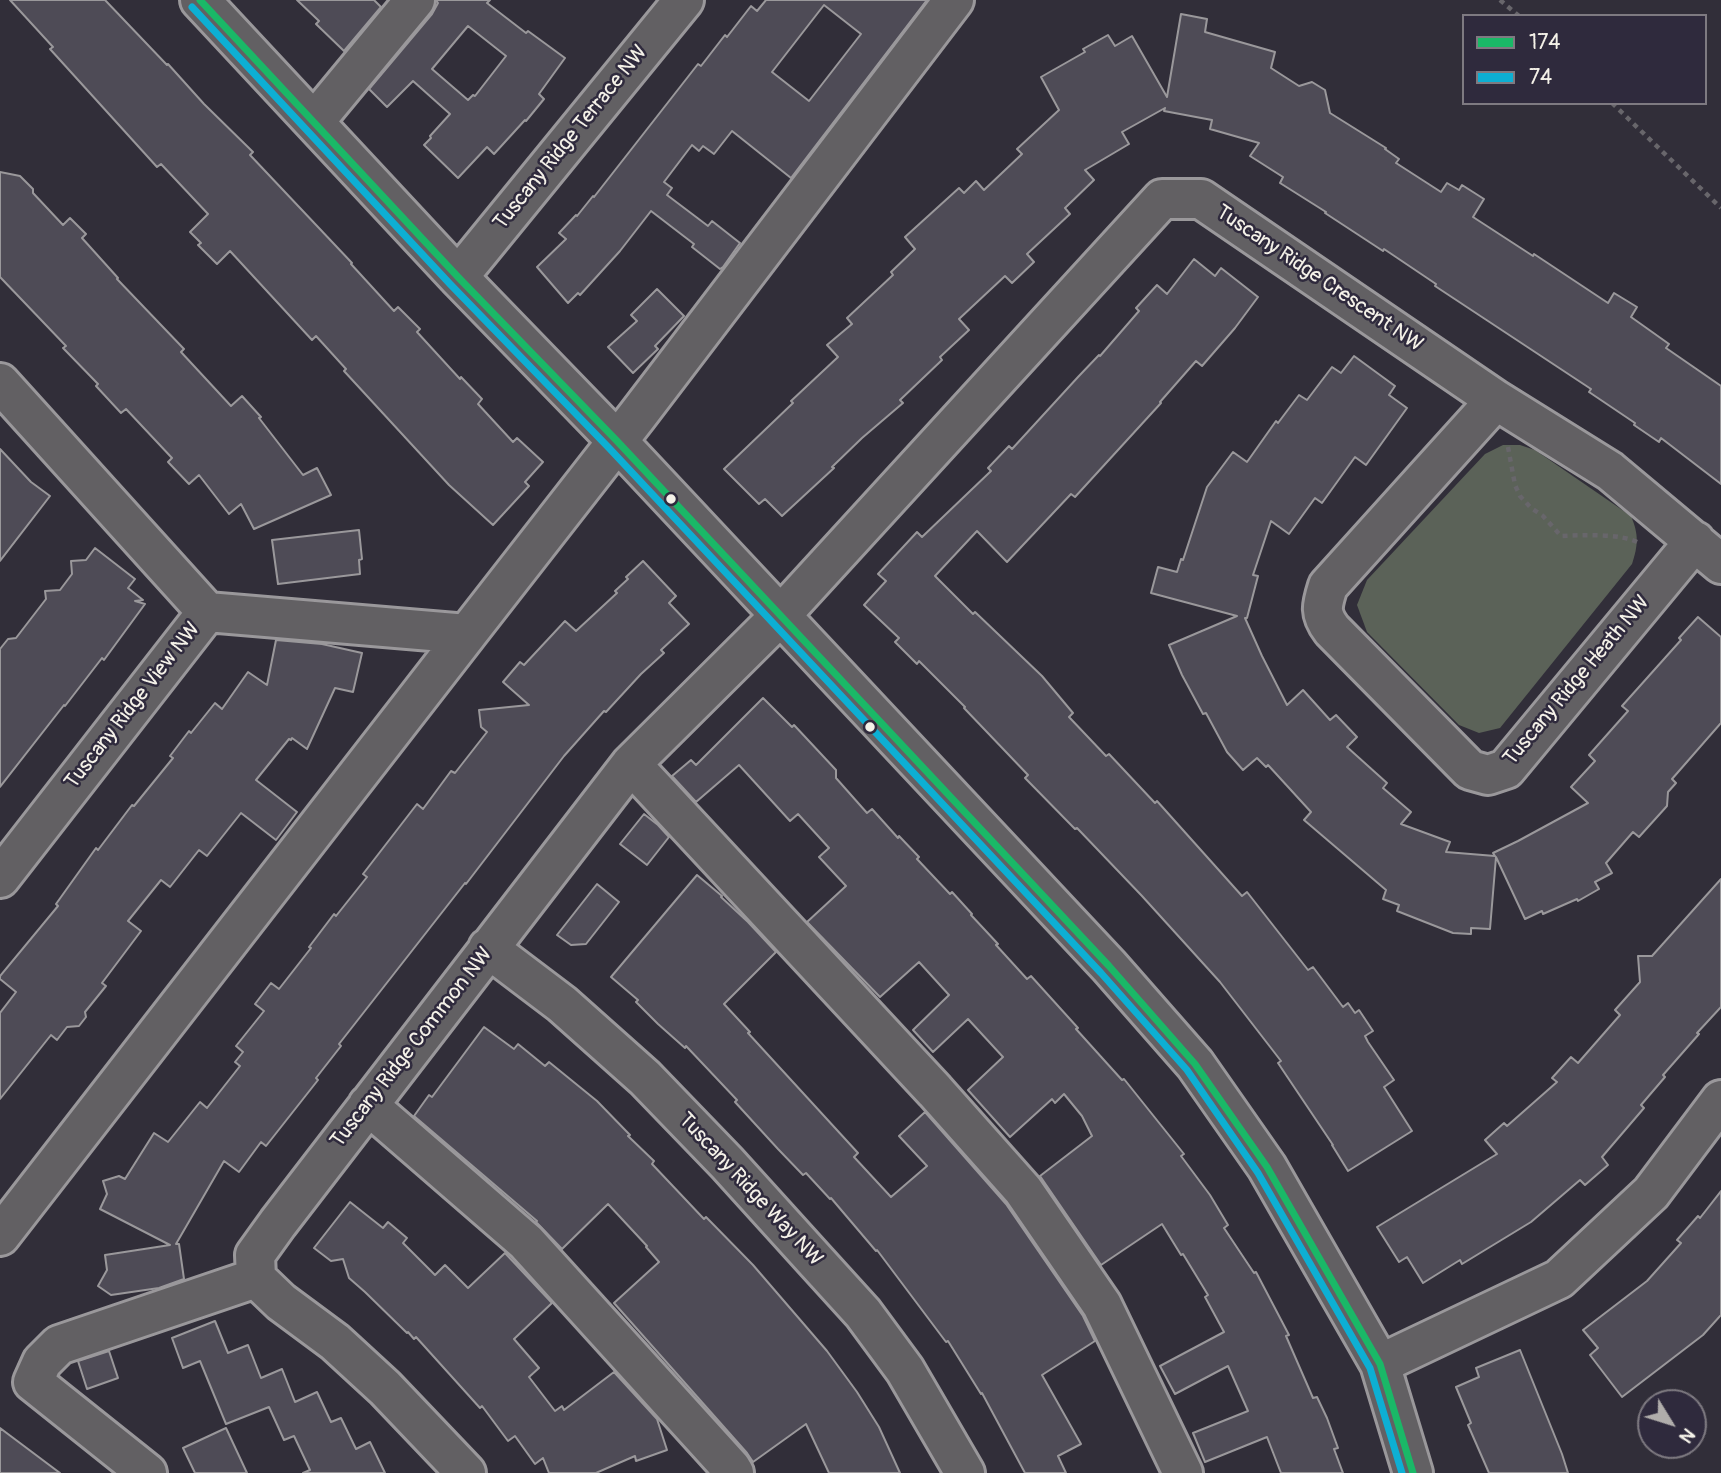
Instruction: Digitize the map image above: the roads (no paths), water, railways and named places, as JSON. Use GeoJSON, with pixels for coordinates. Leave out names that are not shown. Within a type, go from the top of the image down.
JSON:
{"type":"FeatureCollection","features":[{"type":"Feature","properties":{"kind":"street"},"geometry":{"type":"LineString","coordinates":[[200,0],[1100,956],[1195,1064],[1267,1167],[1380,1364],[1413,1473]]}},
{"type":"Feature","properties":{"kind":"street"},"geometry":{"type":"LineString","coordinates":[[314,122],[415,0]]}},
{"type":"Feature","properties":{"kind":"street","name":"Tuscany Ridge Terrace NW"},"geometry":{"type":"LineString","coordinates":[[458,277],[684,0]]}},
{"type":"Feature","properties":{"kind":"street"},"geometry":{"type":"LineString","coordinates":[[0,1236],[617,441],[954,0]]}},
{"type":"Feature","properties":{"kind":"street","name":"Tuscany Ridge Crescent NW"},"geometry":{"type":"LineString","coordinates":[[781,615],[1162,199],[1201,200],[1488,410],[1610,471],[1696,558]]}},
{"type":"Feature","properties":{"kind":"street","name":"Tuscany Ridge View NW"},"geometry":{"type":"LineString","coordinates":[[0,383],[206,612],[0,878]]}},
{"type":"Feature","properties":{"kind":"street","name":"Tuscany Ridge Heath NW"},"geometry":{"type":"LineString","coordinates":[[1488,410],[1328,586],[1322,604],[1323,619],[1332,630],[1470,770],[1488,775],[1506,769],[1696,558]]}},
{"type":"Feature","properties":{"kind":"street"},"geometry":{"type":"LineString","coordinates":[[206,612],[467,634]]}},
{"type":"Feature","properties":{"kind":"street","name":"Tuscany Ridge Common NW"},"geometry":{"type":"LineString","coordinates":[[256,1278],[255,1255],[278,1223],[631,764],[781,615]]}},
{"type":"Feature","properties":{"kind":"street"},"geometry":{"type":"LineString","coordinates":[[631,764],[935,1091],[1023,1190],[1102,1305],[1183,1473]]}},
{"type":"Feature","properties":{"kind":"street","name":"Tuscany Ridge Way NW"},"geometry":{"type":"LineString","coordinates":[[488,948],[562,1004],[645,1078],[727,1163],[863,1313],[905,1370],[965,1473]]}},
{"type":"Feature","properties":{"kind":"street"},"geometry":{"type":"LineString","coordinates":[[1380,1364],[1559,1279],[1651,1193],[1721,1100]]}},
{"type":"Feature","properties":{"kind":"street"},"geometry":{"type":"LineString","coordinates":[[368,1105],[526,1242],[734,1473]]}},
{"type":"Feature","properties":{"kind":"street"},"geometry":{"type":"LineString","coordinates":[[147,1473],[33,1382],[42,1362],[59,1345],[256,1278],[281,1302],[335,1342],[375,1379],[466,1473]]}}]}
